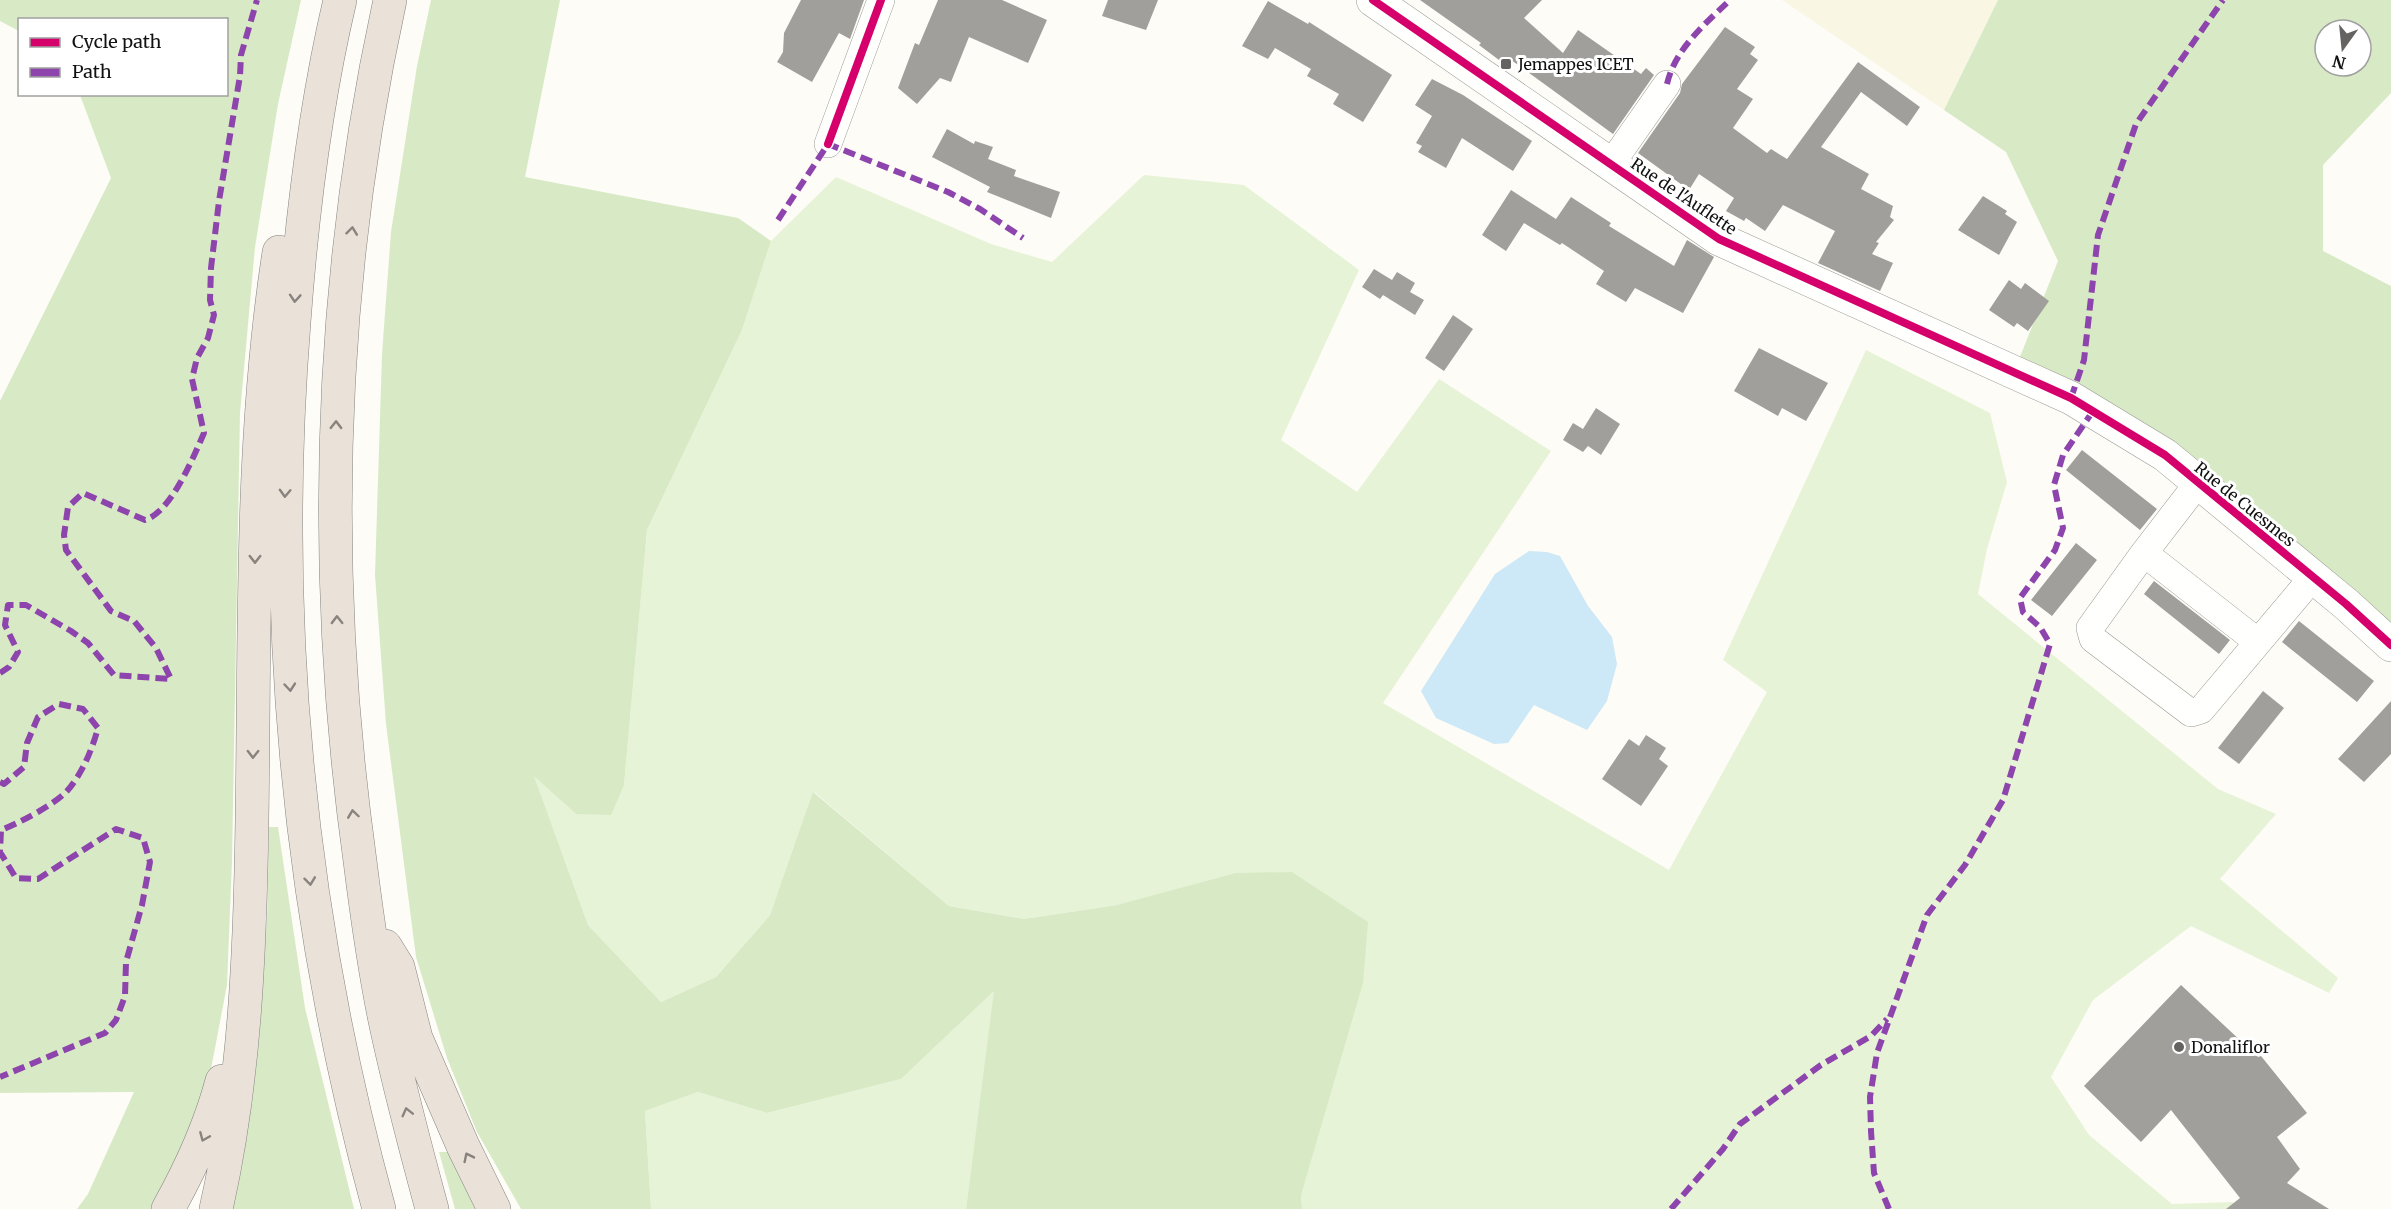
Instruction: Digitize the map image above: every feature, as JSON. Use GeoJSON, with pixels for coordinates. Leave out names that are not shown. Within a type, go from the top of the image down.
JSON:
{"type":"FeatureCollection","features":[{"type":"Feature","properties":{"kind":"highway"},"geometry":{"type":"LineString","coordinates":[[390,0],[364,134],[346,274],[337,398],[334,528],[338,653],[349,783],[386,1029],[432,1209]]}},
{"type":"Feature","properties":{"kind":"highway"},"geometry":{"type":"LineString","coordinates":[[216,1209],[230,1149],[246,1011],[251,874],[256,539],[270,309],[288,203],[306,121],[338,6]]}},
{"type":"Feature","properties":{"kind":"highway"},"geometry":{"type":"LineString","coordinates":[[338,6],[312,145],[288,396],[284,525],[287,644],[299,790],[314,918],[338,1042],[379,1209]]}},
{"type":"Feature","properties":{"kind":"highway"},"geometry":{"type":"LineString","coordinates":[[168,1209],[197,1154],[212,1117],[223,1080],[251,874]]}},
{"type":"Feature","properties":{"kind":"highway"},"geometry":{"type":"LineString","coordinates":[[367,914],[398,967],[416,1038],[463,1146],[494,1209]]}},
{"type":"Feature","properties":{"kind":"street"},"geometry":{"type":"LineString","coordinates":[[828,144],[881,0]]}},
{"type":"Feature","properties":{"kind":"street","name":"Rue de l'Auflette"},"geometry":{"type":"LineString","coordinates":[[1373,0],[1719,239],[2072,398]]}},
{"type":"Feature","properties":{"kind":"street"},"geometry":{"type":"LineString","coordinates":[[1611,164],[1668,84]]}},
{"type":"Feature","properties":{"kind":"street","name":"Rue de Cuesmes"},"geometry":{"type":"LineString","coordinates":[[2072,398],[2164,455],[2313,577],[2391,645]]}},
{"type":"Feature","properties":{"kind":"street"},"geometry":{"type":"LineString","coordinates":[[2198,483],[2090,628],[2094,639],[2191,713],[2201,710],[2313,577]]}},
{"type":"Feature","properties":{"kind":"street"},"geometry":{"type":"LineString","coordinates":[[2145,553],[2258,642]]}},
{"type":"Feature","properties":{"kind":"shaded area"},"geometry":{"type":"Polygon","coordinates":[[[1782,0],[1998,0],[1944,110],[1782,0]]]}},
{"type":"Feature","properties":{"kind":"green space"},"geometry":{"type":"Polygon","coordinates":[[[0,0],[301,0],[278,104],[255,247],[240,413],[232,861],[227,985],[207,1090],[158,1209],[77,1209],[88,1194],[134,1092],[0,1093],[0,401],[111,178],[80,96],[228,96],[228,18],[18,18],[18,30],[0,21],[0,0]]]}},
{"type":"Feature","properties":{"kind":"green space"},"geometry":{"type":"Polygon","coordinates":[[[431,0],[560,0],[525,177],[738,218],[771,241],[742,330],[647,530],[624,785],[611,815],[576,814],[534,776],[588,925],[661,1002],[716,977],[770,915],[813,792],[949,906],[1024,919],[1117,905],[1236,873],[1292,872],[1368,922],[1363,983],[1301,1195],[1302,1209],[966,1209],[994,991],[901,1079],[767,1113],[698,1092],[645,1111],[651,1209],[521,1209],[477,1132],[447,1058],[416,957],[386,724],[375,575],[382,354],[391,232],[417,66],[431,0]]]}},
{"type":"Feature","properties":{"kind":"green space"},"geometry":{"type":"Polygon","coordinates":[[[1998,0],[2391,0],[2391,93],[2323,165],[2323,251],[2391,286],[2391,645],[2165,455],[2014,372],[2058,261],[2006,152],[1944,110],[1998,0]]]}},
{"type":"Feature","properties":{"kind":"green space"},"geometry":{"type":"Polygon","coordinates":[[[1144,175],[1244,185],[1359,270],[1281,440],[1357,492],[1439,379],[1551,451],[1383,703],[1669,870],[1767,692],[1723,660],[1866,350],[1990,413],[2007,482],[1987,549],[1978,594],[2218,789],[2276,814],[2220,879],[2338,978],[2329,993],[2191,926],[2093,1000],[2051,1077],[2089,1135],[2172,1204],[2232,1202],[2241,1209],[1302,1209],[1301,1195],[1117,905],[1024,919],[949,906],[814,792],[770,915],[716,977],[661,1002],[588,925],[533,774],[576,814],[624,785],[647,530],[742,330],[771,241],[836,177],[991,244],[1052,262],[1144,175]]]}},
{"type":"Feature","properties":{"kind":"green space"},"geometry":{"type":"Polygon","coordinates":[[[269,827],[278,827],[305,1008],[354,1209],[227,1209],[258,1025],[267,919],[269,827]]]}},
{"type":"Feature","properties":{"kind":"green space"},"geometry":{"type":"Polygon","coordinates":[[[995,990],[966,1209],[651,1209],[645,1111],[698,1092],[767,1113],[901,1079],[995,990]]]}},
{"type":"Feature","properties":{"kind":"green space"},"geometry":{"type":"Polygon","coordinates":[[[439,1152],[451,1152],[483,1209],[455,1209],[439,1152]]]}},
{"type":"Feature","properties":{"kind":"water"},"geometry":{"type":"Polygon","coordinates":[[[1529,551],[1547,552],[1560,556],[1588,606],[1612,637],[1617,664],[1607,701],[1587,730],[1534,705],[1508,743],[1494,744],[1436,718],[1421,691],[1495,574],[1529,551]]]}},
{"type":"Feature","properties":{"kind":"building"},"geometry":{"type":"Polygon","coordinates":[[[801,0],[864,0],[850,39],[839,33],[812,82],[777,62],[783,52],[784,33],[801,0]]]}},
{"type":"Feature","properties":{"kind":"building"},"geometry":{"type":"Polygon","coordinates":[[[938,0],[1002,0],[1047,20],[1028,63],[969,37],[951,82],[940,78],[917,104],[898,88],[915,43],[919,45],[938,0]]]}},
{"type":"Feature","properties":{"kind":"building"},"geometry":{"type":"Polygon","coordinates":[[[1108,0],[1158,0],[1146,30],[1102,16],[1108,0]]]}},
{"type":"Feature","properties":{"kind":"building"},"geometry":{"type":"Polygon","coordinates":[[[1420,0],[1542,0],[1524,18],[1563,53],[1578,30],[1641,74],[1646,68],[1654,75],[1613,134],[1507,57],[1503,63],[1479,45],[1481,43],[1420,0]]]}},
{"type":"Feature","properties":{"kind":"building"},"geometry":{"type":"Polygon","coordinates":[[[1268,1],[1308,24],[1309,22],[1392,75],[1363,122],[1333,104],[1339,94],[1307,76],[1311,69],[1275,48],[1268,59],[1242,46],[1268,1]]]}},
{"type":"Feature","properties":{"kind":"building"},"geometry":{"type":"Polygon","coordinates":[[[1725,27],[1755,47],[1750,54],[1758,60],[1737,89],[1753,99],[1733,128],[1767,153],[1771,149],[1787,159],[1858,62],[1920,107],[1907,126],[1861,92],[1821,147],[1869,174],[1861,189],[1893,206],[1890,217],[1894,220],[1876,242],[1879,243],[1872,254],[1893,263],[1880,291],[1818,263],[1835,231],[1783,205],[1765,231],[1746,218],[1744,221],[1726,211],[1734,198],[1699,174],[1689,190],[1638,153],[1680,93],[1682,84],[1725,27]]]}},
{"type":"Feature","properties":{"kind":"building"},"geometry":{"type":"Polygon","coordinates":[[[1432,79],[1463,95],[1532,141],[1513,171],[1462,138],[1446,168],[1418,152],[1422,146],[1416,143],[1432,116],[1415,105],[1432,79]]]}},
{"type":"Feature","properties":{"kind":"building"},"geometry":{"type":"Polygon","coordinates":[[[947,129],[974,144],[975,141],[993,147],[988,159],[1016,170],[1014,176],[1060,192],[1051,218],[987,192],[990,187],[932,157],[947,129]]]}},
{"type":"Feature","properties":{"kind":"building"},"geometry":{"type":"Polygon","coordinates":[[[1511,190],[1556,219],[1571,197],[1611,223],[1609,226],[1674,266],[1687,240],[1714,257],[1683,313],[1635,288],[1626,302],[1596,284],[1604,271],[1562,243],[1560,245],[1524,223],[1506,251],[1482,235],[1511,190]]]}},
{"type":"Feature","properties":{"kind":"building"},"geometry":{"type":"Polygon","coordinates":[[[1983,196],[2007,211],[2005,214],[2017,222],[1999,255],[1958,230],[1983,196]]]}},
{"type":"Feature","properties":{"kind":"building"},"geometry":{"type":"Polygon","coordinates":[[[1374,269],[1392,280],[1397,272],[1415,283],[1410,292],[1424,300],[1415,315],[1383,295],[1380,299],[1362,287],[1374,269]]]}},
{"type":"Feature","properties":{"kind":"building"},"geometry":{"type":"Polygon","coordinates":[[[2009,280],[2021,289],[2025,283],[2049,301],[2028,331],[2017,323],[2014,327],[1989,310],[2009,280]]]}},
{"type":"Feature","properties":{"kind":"building"},"geometry":{"type":"Polygon","coordinates":[[[1453,315],[1473,329],[1444,371],[1425,358],[1453,315]]]}},
{"type":"Feature","properties":{"kind":"building"},"geometry":{"type":"Polygon","coordinates":[[[1759,348],[1828,383],[1806,421],[1782,408],[1778,416],[1734,391],[1759,348]]]}},
{"type":"Feature","properties":{"kind":"building"},"geometry":{"type":"Polygon","coordinates":[[[1596,408],[1620,424],[1601,455],[1588,446],[1583,452],[1563,440],[1573,423],[1583,429],[1596,408]]]}},
{"type":"Feature","properties":{"kind":"building"},"geometry":{"type":"Polygon","coordinates":[[[2082,450],[2157,509],[2140,530],[2066,470],[2082,450]]]}},
{"type":"Feature","properties":{"kind":"building"},"geometry":{"type":"Polygon","coordinates":[[[2076,543],[2097,560],[2052,616],[2031,600],[2076,543]]]}},
{"type":"Feature","properties":{"kind":"building"},"geometry":{"type":"Polygon","coordinates":[[[2154,581],[2230,640],[2219,654],[2144,594],[2154,581]]]}},
{"type":"Feature","properties":{"kind":"building"},"geometry":{"type":"Polygon","coordinates":[[[2299,621],[2374,681],[2357,702],[2282,642],[2299,621]]]}},
{"type":"Feature","properties":{"kind":"building"},"geometry":{"type":"Polygon","coordinates":[[[2263,691],[2284,708],[2239,764],[2218,748],[2263,691]]]}},
{"type":"Feature","properties":{"kind":"building"},"geometry":{"type":"Polygon","coordinates":[[[2391,701],[2391,754],[2364,782],[2338,759],[2391,701]]]}},
{"type":"Feature","properties":{"kind":"building"},"geometry":{"type":"Polygon","coordinates":[[[1646,735],[1666,748],[1659,759],[1668,766],[1641,806],[1602,779],[1629,739],[1639,746],[1646,735]]]}},
{"type":"Feature","properties":{"kind":"building"},"geometry":{"type":"Polygon","coordinates":[[[2181,985],[2258,1057],[2261,1056],[2307,1113],[2277,1137],[2300,1169],[2287,1183],[2329,1209],[2226,1209],[2240,1198],[2171,1110],[2141,1142],[2084,1086],[2181,985]]]}},
{"type":"Feature","properties":{"kind":"marked path"},"geometry":{"type":"LineString","coordinates":[[0,673],[9,667],[18,652],[5,625],[8,605],[26,605],[88,643],[114,675],[171,679],[156,648],[134,621],[111,611],[66,550],[64,535],[68,507],[83,493],[145,520],[155,515],[164,507],[180,483],[204,433],[192,379],[197,358],[208,338],[214,315],[210,300],[211,268],[219,201],[240,76],[241,55],[257,0]]}},
{"type":"Feature","properties":{"kind":"marked path"},"geometry":{"type":"LineString","coordinates":[[1667,84],[1671,71],[1684,48],[1730,0]]}},
{"type":"Feature","properties":{"kind":"marked path"},"geometry":{"type":"LineString","coordinates":[[2071,398],[2084,360],[2098,235],[2136,124],[2223,0]]}},
{"type":"Feature","properties":{"kind":"marked path"},"geometry":{"type":"LineString","coordinates":[[778,220],[828,144],[948,192],[980,209],[1023,238]]}},
{"type":"Feature","properties":{"kind":"marked path"},"geometry":{"type":"LineString","coordinates":[[1889,1209],[1874,1173],[1870,1097],[1877,1053],[1927,915],[1965,865],[2003,800],[2050,644],[2040,627],[2023,612],[2020,598],[2055,550],[2063,528],[2054,485],[2063,455],[2093,411]]}},
{"type":"Feature","properties":{"kind":"marked path"},"geometry":{"type":"LineString","coordinates":[[0,782],[4,784],[24,767],[27,743],[38,717],[59,704],[83,709],[98,728],[82,769],[67,791],[54,802],[1,830],[0,852],[16,878],[38,879],[116,829],[143,838],[150,862],[142,905],[126,962],[125,996],[116,1020],[105,1033],[0,1077]]}},
{"type":"Feature","properties":{"kind":"marked path"},"geometry":{"type":"LineString","coordinates":[[1671,1209],[1723,1149],[1740,1124],[1821,1065],[1871,1036],[1887,1019]]}},
{"type":"Feature","properties":{"kind":"cycle path"},"geometry":{"type":"LineString","coordinates":[[828,144],[881,0]]}},
{"type":"Feature","properties":{"kind":"cycle path"},"geometry":{"type":"LineString","coordinates":[[1373,0],[1719,239],[2071,398],[2165,455],[2346,604],[2391,645]]}},
{"type":"Feature","properties":{"kind":"place","name":"Jemappes ICET"},"geometry":{"type":"Point","coordinates":[1506,64]}},
{"type":"Feature","properties":{"kind":"place","name":"Donaliflor"},"geometry":{"type":"Point","coordinates":[2179,1047]}}]}
